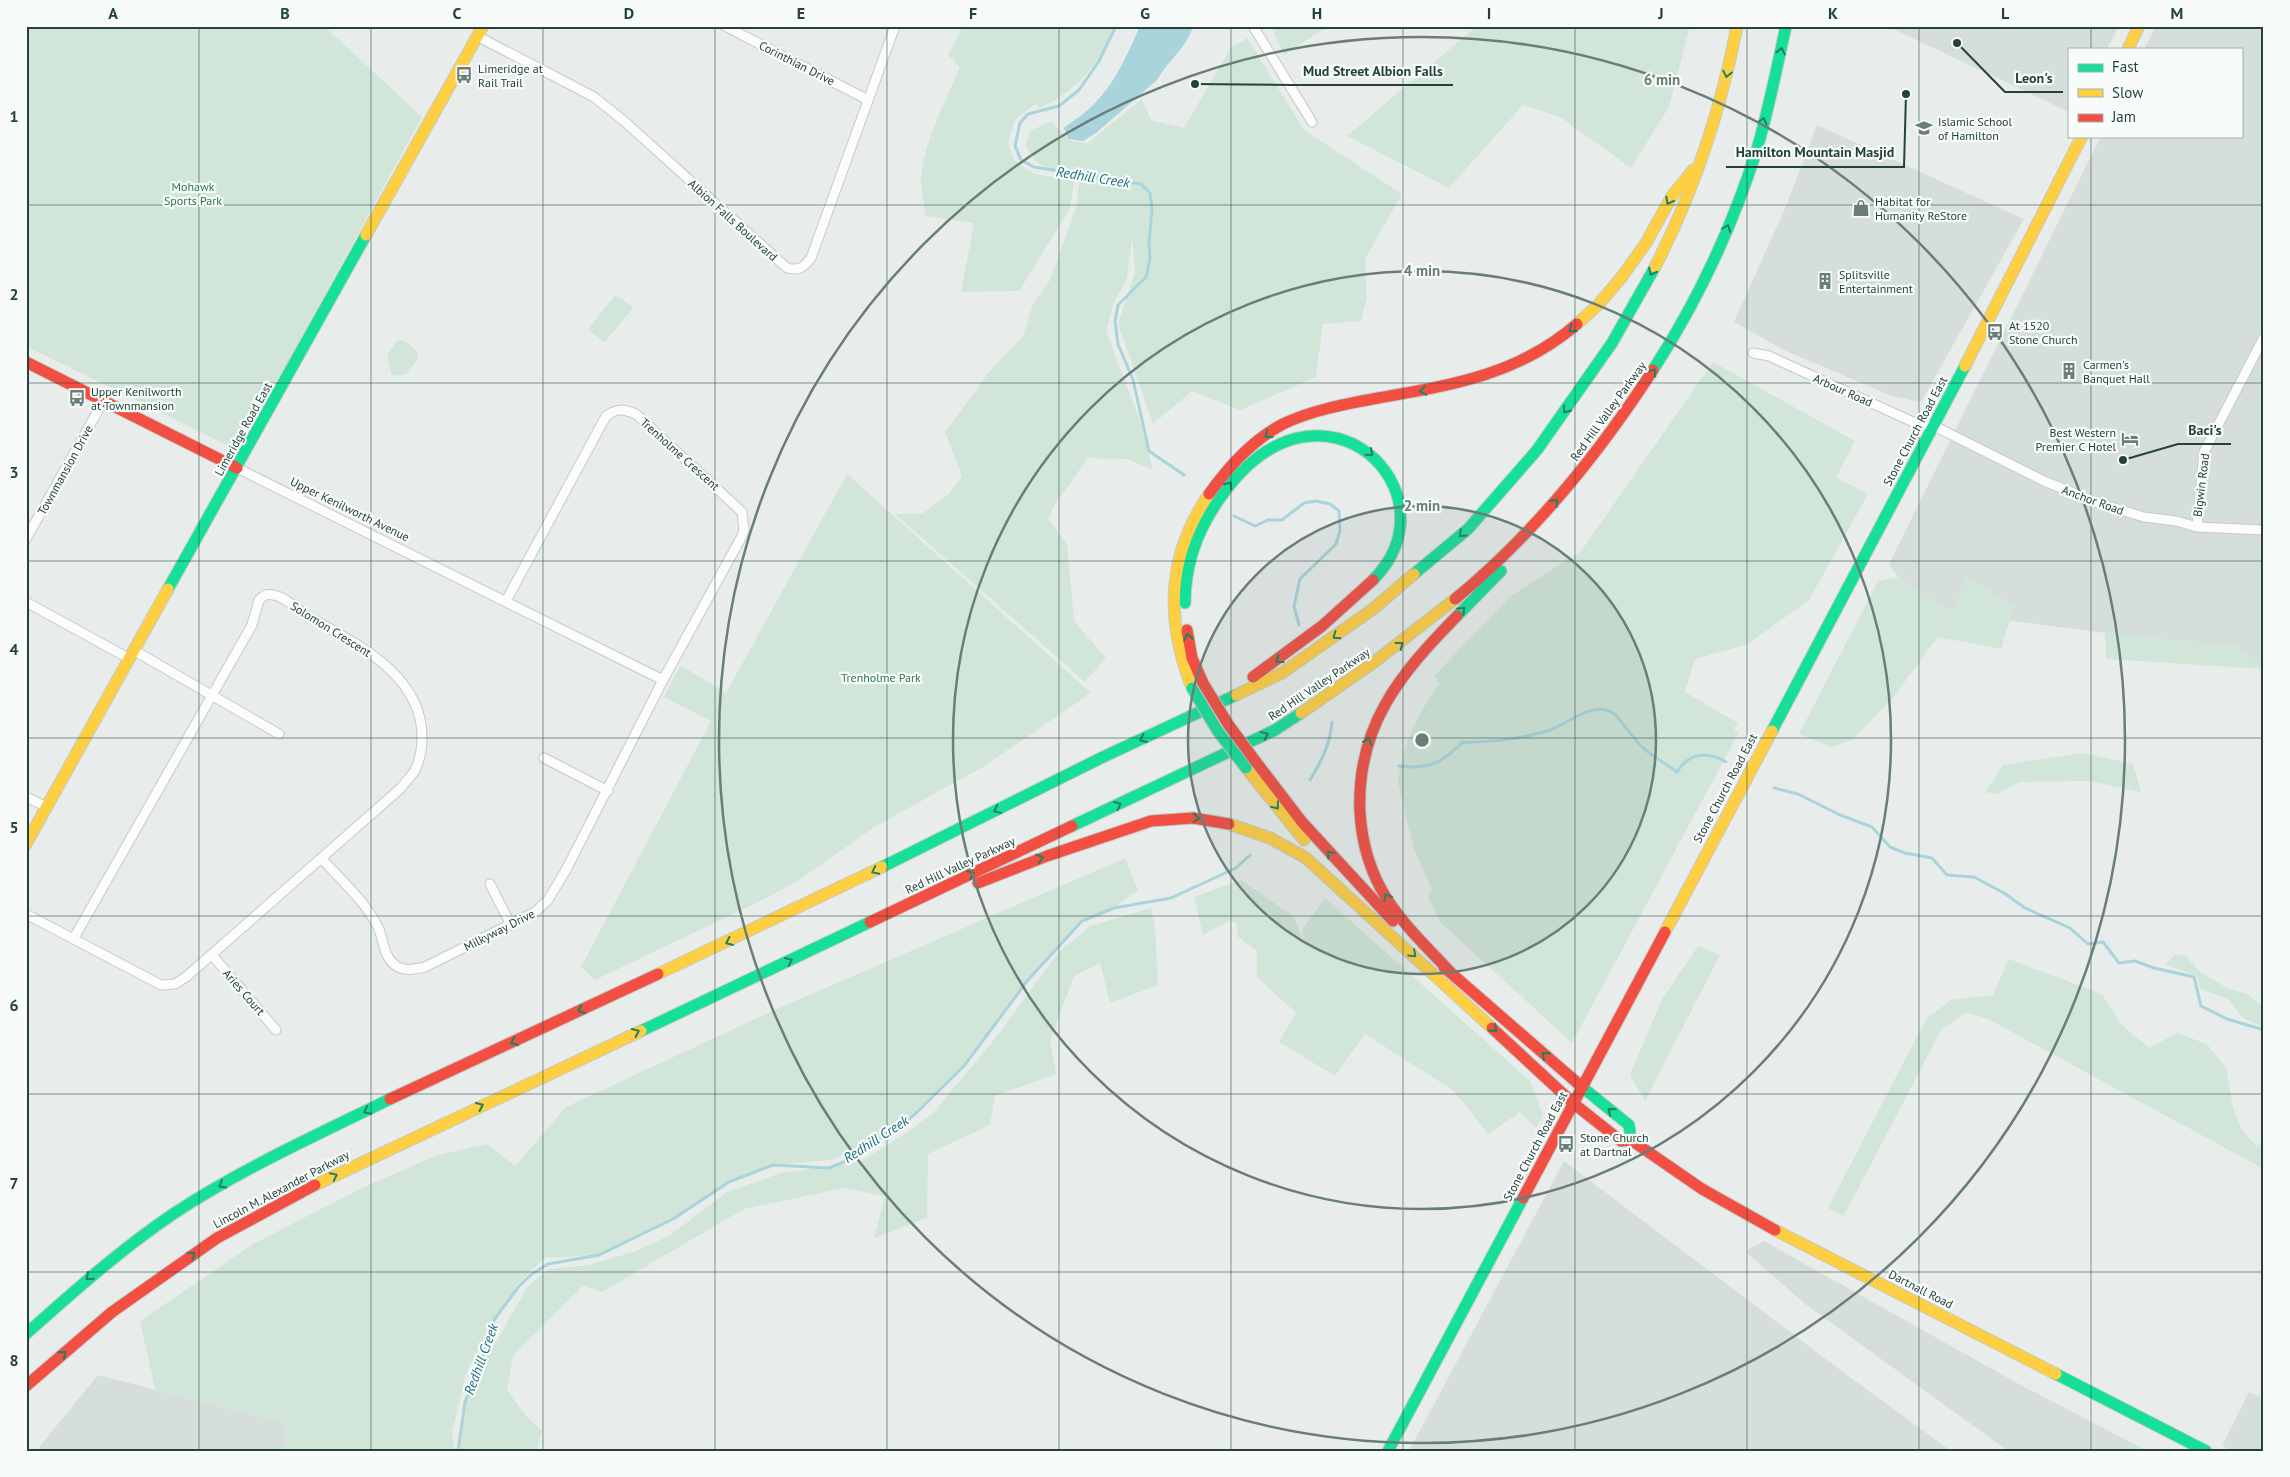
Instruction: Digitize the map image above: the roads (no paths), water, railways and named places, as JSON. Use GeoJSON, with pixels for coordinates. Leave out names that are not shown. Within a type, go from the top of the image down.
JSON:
{"type":"FeatureCollection","features":[{"type":"Feature","properties":{"kind":"main road"},"geometry":{"type":"LineString","coordinates":[[26,1334],[91,1275],[173,1214],[262,1162],[781,917],[1094,762],[1282,673],[1373,610],[1468,528],[1537,450],[1612,343],[1642,292],[1673,232],[1699,163],[1726,82],[1736,26]]}},
{"type":"Feature","properties":{"kind":"main road","name":"Red Hill Valley Parkway"},"geometry":{"type":"LineString","coordinates":[[576,1060],[1275,730],[1365,671],[1412,636],[1522,538],[1570,486],[1657,366],[1689,309],[1721,242],[1751,165],[1775,76],[1786,26]]}},
{"type":"Feature","properties":{"kind":"main road"},"geometry":{"type":"LineString","coordinates":[[2128,48],[2139,26]]}},
{"type":"Feature","properties":{"kind":"main road","name":"Limeridge Road East"},"geometry":{"type":"LineString","coordinates":[[26,844],[480,31]]}},
{"type":"Feature","properties":{"kind":"main road","name":"Stone Church Road East"},"geometry":{"type":"LineString","coordinates":[[1388,1451],[1934,426],[2081,138]]}},
{"type":"Feature","properties":{"kind":"main road"},"geometry":{"type":"LineString","coordinates":[[1365,910],[1287,821],[1251,765],[1228,724],[1198,685],[1180,654],[1176,633],[1176,574],[1188,530],[1203,502],[1227,469],[1274,430],[1295,420],[1353,404],[1460,384],[1490,375],[1540,351],[1579,324],[1601,304],[1643,248],[1673,194],[1699,163]]}},
{"type":"Feature","properties":{"kind":"main road","name":"Upper Kenilworth Avenue"},"geometry":{"type":"LineString","coordinates":[[26,362],[237,468]]}},
{"type":"Feature","properties":{"kind":"main road"},"geometry":{"type":"LineString","coordinates":[[1188,719],[1277,662],[1326,623],[1385,568],[1398,542],[1401,525],[1400,508],[1388,473],[1379,461],[1363,448],[1329,435],[1315,434],[1289,439],[1264,452],[1250,462],[1228,485],[1209,513],[1196,541],[1184,594],[1188,641],[1198,685]]}},
{"type":"Feature","properties":{"kind":"main road"},"geometry":{"type":"LineString","coordinates":[[1452,974],[1394,909],[1374,872],[1363,839],[1360,818],[1358,797],[1362,762],[1373,727],[1393,690],[1443,629],[1510,562],[1522,538]]}},
{"type":"Feature","properties":{"kind":"main road"},"geometry":{"type":"LineString","coordinates":[[1251,765],[1337,862],[1416,944],[1629,1125],[1631,1140]]}},
{"type":"Feature","properties":{"kind":"main road"},"geometry":{"type":"LineString","coordinates":[[896,910],[927,904],[1024,863],[1149,822],[1193,818],[1242,826],[1281,843],[1306,858],[1365,910]]}},
{"type":"Feature","properties":{"kind":"main road","name":"Dartnall Road"},"geometry":{"type":"LineString","coordinates":[[1365,910],[1574,1103],[1621,1141],[1631,1140],[1702,1189],[1748,1216],[2206,1451]]}},
{"type":"Feature","properties":{"kind":"main road","name":"Lincoln M. Alexander Parkway"},"geometry":{"type":"LineString","coordinates":[[26,1386],[112,1312],[217,1238],[292,1196],[576,1060]]}},
{"type":"Feature","properties":{"kind":"street","name":"Corinthian Drive"},"geometry":{"type":"LineString","coordinates":[[725,26],[868,100]]}},
{"type":"Feature","properties":{"kind":"street","name":"Albion Falls Boulevard"},"geometry":{"type":"LineString","coordinates":[[480,31],[594,97],[624,121],[787,268],[797,270],[805,266],[811,258],[895,26]]}},
{"type":"Feature","properties":{"kind":"street"},"geometry":{"type":"LineString","coordinates":[[1253,26],[1312,122]]}},
{"type":"Feature","properties":{"kind":"street","name":"Bigwin Road"},"geometry":{"type":"LineString","coordinates":[[2196,527],[2202,463],[2206,446],[2264,337]]}},
{"type":"Feature","properties":{"kind":"street","name":"Arbour Road"},"geometry":{"type":"LineString","coordinates":[[1753,353],[1769,356],[1913,422],[1934,426]]}},
{"type":"Feature","properties":{"kind":"street","name":"Townmansion Drive"},"geometry":{"type":"LineString","coordinates":[[26,539],[104,400]]}},
{"type":"Feature","properties":{"kind":"street","name":"Trenholme Crescent"},"geometry":{"type":"LineString","coordinates":[[506,601],[606,416],[615,410],[623,408],[636,414],[738,506],[744,523],[742,536],[663,680]]}},
{"type":"Feature","properties":{"kind":"street","name":"Anchor Road"},"geometry":{"type":"LineString","coordinates":[[1934,426],[2044,481],[2098,503],[2144,517],[2176,521],[2196,527],[2264,530]]}},
{"type":"Feature","properties":{"kind":"street","name":"Upper Kenilworth Avenue"},"geometry":{"type":"LineString","coordinates":[[237,468],[663,680]]}},
{"type":"Feature","properties":{"kind":"street","name":"Solomon Crescent"},"geometry":{"type":"LineString","coordinates":[[26,914],[161,985],[175,984],[212,955],[401,788],[415,770],[422,748],[422,724],[415,700],[401,681],[381,660],[350,640],[298,610],[278,595],[265,595],[259,600],[252,625],[74,938]]}},
{"type":"Feature","properties":{"kind":"street"},"geometry":{"type":"LineString","coordinates":[[26,602],[211,695],[279,734]]}},
{"type":"Feature","properties":{"kind":"street","name":"Milkyway Drive"},"geometry":{"type":"LineString","coordinates":[[321,858],[366,908],[378,927],[387,957],[396,967],[410,970],[425,967],[511,925],[535,912],[548,900],[608,791],[663,680]]}},
{"type":"Feature","properties":{"kind":"street"},"geometry":{"type":"LineString","coordinates":[[544,758],[608,791]]}},
{"type":"Feature","properties":{"kind":"street"},"geometry":{"type":"LineString","coordinates":[[26,798],[47,808]]}},
{"type":"Feature","properties":{"kind":"street"},"geometry":{"type":"LineString","coordinates":[[490,884],[511,925]]}},
{"type":"Feature","properties":{"kind":"street","name":"Aries Court"},"geometry":{"type":"LineString","coordinates":[[212,955],[276,1030]]}},
{"type":"Feature","properties":{"kind":"water"},"geometry":{"type":"Polygon","coordinates":[[[1140,26],[1193,26],[1187,40],[1157,80],[1096,133],[1083,141],[1068,139],[1064,128],[1089,109],[1107,88],[1120,69],[1140,26]]]}},
{"type":"Feature","properties":{"kind":"waterway","name":"Redhill Creek"},"geometry":{"type":"LineString","coordinates":[[1116,26],[1099,61],[1079,90],[1059,106],[1028,114],[1020,123],[1015,146],[1021,160],[1034,167],[1141,184],[1150,193],[1152,210],[1149,243],[1150,259],[1146,277],[1118,305],[1115,322],[1118,344],[1133,380],[1149,451],[1184,475]]}},
{"type":"Feature","properties":{"kind":"waterway","name":"Redhill Creek"},"geometry":{"type":"LineString","coordinates":[[1234,516],[1255,526],[1268,520],[1282,520],[1304,503],[1316,501],[1330,504],[1339,511],[1340,531],[1336,544],[1300,579],[1294,606],[1299,625]]}},
{"type":"Feature","properties":{"kind":"waterway"},"geometry":{"type":"LineString","coordinates":[[1399,766],[1419,767],[1435,763],[1449,755],[1463,742],[1484,742],[1540,733],[1557,727],[1581,714],[1597,709],[1613,713],[1644,749],[1677,772],[1687,760],[1699,755],[1712,756],[1726,762]]}},
{"type":"Feature","properties":{"kind":"waterway","name":"Redhill Creek"},"geometry":{"type":"LineString","coordinates":[[1310,780],[1325,752],[1332,722]]}},
{"type":"Feature","properties":{"kind":"waterway"},"geometry":{"type":"LineString","coordinates":[[1774,788],[1798,794],[1840,815],[1872,827],[1890,847],[1905,853],[1932,858],[1947,875],[1974,877],[2004,893],[2025,908],[2070,928],[2088,944],[2103,942],[2119,963],[2135,961],[2154,968],[2194,977],[2201,1006],[2227,1019],[2264,1030]]}},
{"type":"Feature","properties":{"kind":"waterway","name":"Redhill Creek"},"geometry":{"type":"LineString","coordinates":[[458,1451],[465,1402],[482,1362],[487,1337],[494,1320],[519,1286],[532,1274],[548,1264],[599,1255],[673,1219],[729,1182],[773,1165],[829,1168],[846,1161],[913,1116],[964,1066],[1028,980],[1082,921],[1114,908],[1171,898],[1236,868],[1250,855]]}},
{"type":"Feature","properties":{"kind":"place","name":"Leon's"},"geometry":{"type":"Point","coordinates":[1957,43]}},
{"type":"Feature","properties":{"kind":"place","name":"Limeridge at Rail Trail"},"geometry":{"type":"Point","coordinates":[464,75]}},
{"type":"Feature","properties":{"kind":"place","name":"Mud Street Albion Falls"},"geometry":{"type":"Point","coordinates":[1195,84]}},
{"type":"Feature","properties":{"kind":"place","name":"Hamilton Mountain Masjid"},"geometry":{"type":"Point","coordinates":[1906,94]}},
{"type":"Feature","properties":{"kind":"place","name":"Islamic School of Hamilton"},"geometry":{"type":"Point","coordinates":[1924,128]}},
{"type":"Feature","properties":{"kind":"place","name":"Habitat for Humanity ReStore"},"geometry":{"type":"Point","coordinates":[1861,208]}},
{"type":"Feature","properties":{"kind":"place","name":"Splitsville Entertainment"},"geometry":{"type":"Point","coordinates":[1825,281]}},
{"type":"Feature","properties":{"kind":"place","name":"At 1520 Stone Church"},"geometry":{"type":"Point","coordinates":[1995,332]}},
{"type":"Feature","properties":{"kind":"place","name":"Carmen's Banquet Hall"},"geometry":{"type":"Point","coordinates":[2069,371]}},
{"type":"Feature","properties":{"kind":"place","name":"Upper Kenilworth at Townmansion"},"geometry":{"type":"Point","coordinates":[77,398]}},
{"type":"Feature","properties":{"kind":"place","name":"Best Western Premier C Hotel"},"geometry":{"type":"Point","coordinates":[2130,439]}},
{"type":"Feature","properties":{"kind":"place","name":"Baci's"},"geometry":{"type":"Point","coordinates":[2123,460]}},
{"type":"Feature","properties":{"kind":"place","name":"Stone Church at Dartnal"},"geometry":{"type":"Point","coordinates":[1566,1144]}},
{"type":"Feature","properties":{"kind":"park label","name":"Mohawk Sports Park"},"geometry":{"type":"Point","coordinates":[193,193]}},
{"type":"Feature","properties":{"kind":"park label","name":"Trenholme Park"},"geometry":{"type":"Point","coordinates":[881,677]}}]}
